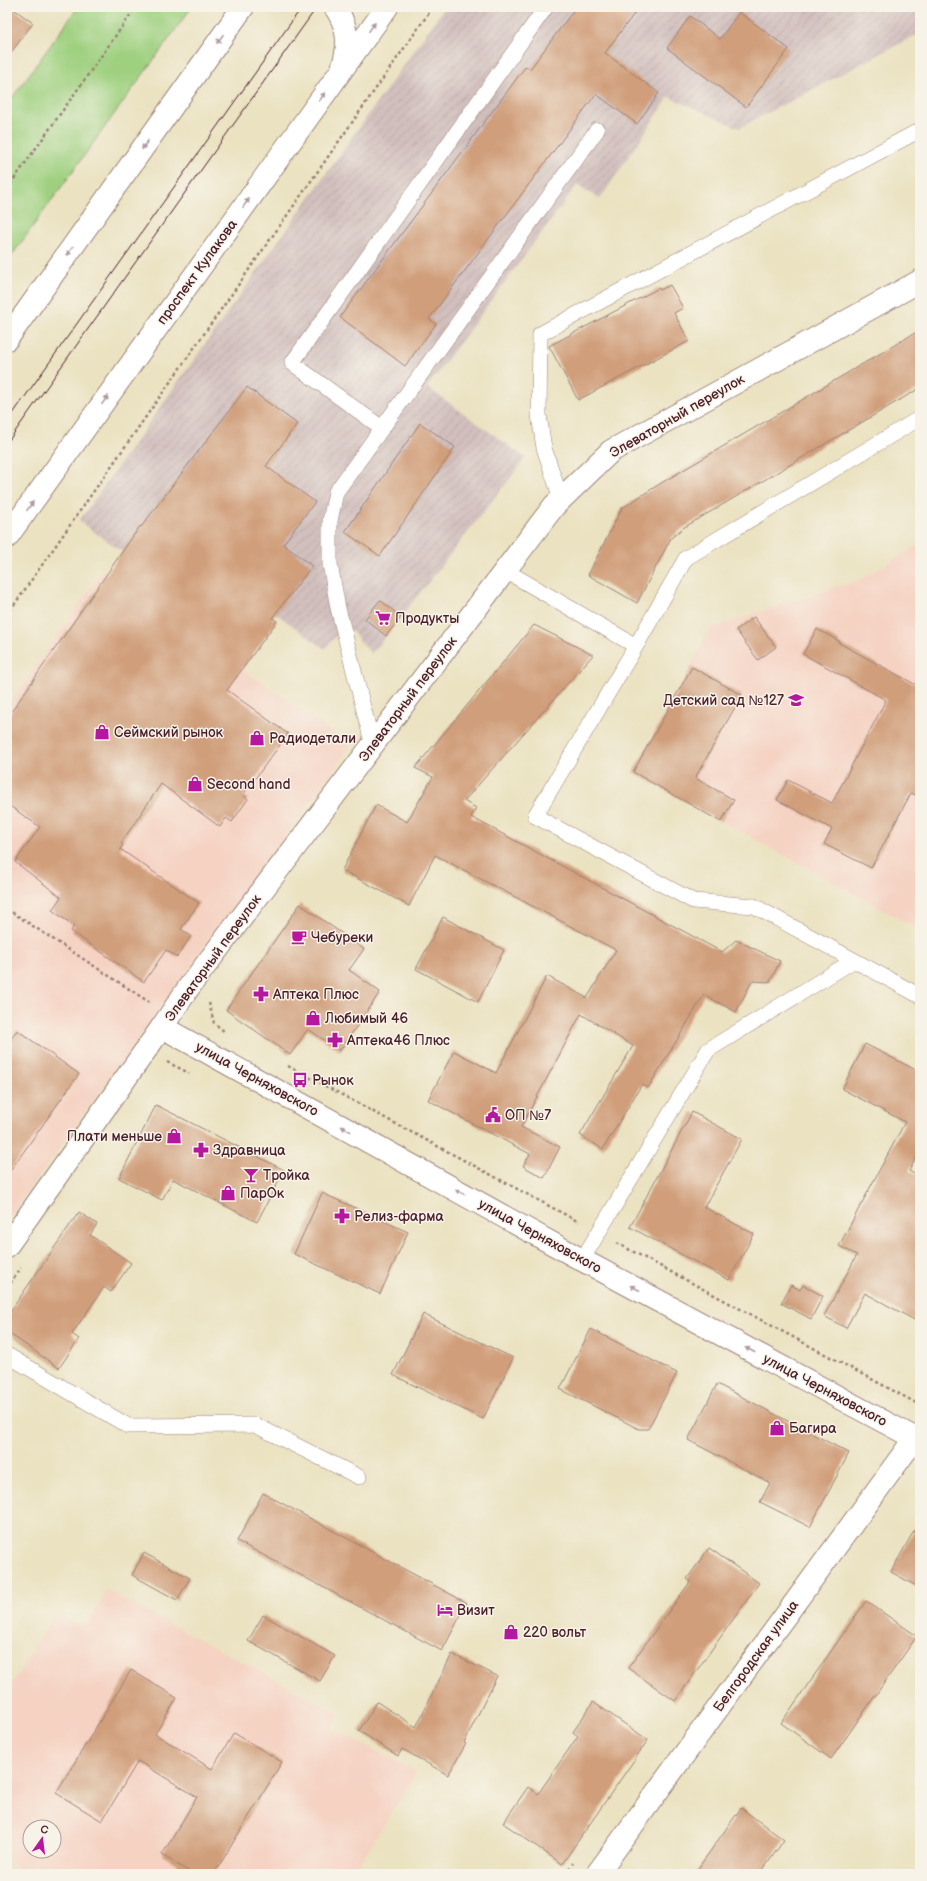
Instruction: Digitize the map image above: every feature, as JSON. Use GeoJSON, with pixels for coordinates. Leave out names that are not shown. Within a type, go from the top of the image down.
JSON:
{"type":"FeatureCollection","features":[{"type":"Feature","properties":{"kind":"main road"},"geometry":{"type":"LineString","coordinates":[[7,339],[243,7]]}},
{"type":"Feature","properties":{"kind":"main road"},"geometry":{"type":"LineString","coordinates":[[335,7],[343,18],[347,35],[347,53],[341,70]]}},
{"type":"Feature","properties":{"kind":"main road","name":"проспект Кулакова"},"geometry":{"type":"LineString","coordinates":[[7,537],[387,7]]}},
{"type":"Feature","properties":{"kind":"main road","name":"Элеваторный переулок"},"geometry":{"type":"LineString","coordinates":[[7,1246],[189,987],[504,570],[561,499],[611,451],[920,281]]}},
{"type":"Feature","properties":{"kind":"main road","name":"улица Черняховского"},"geometry":{"type":"LineString","coordinates":[[162,1027],[582,1260],[917,1440]]}},
{"type":"Feature","properties":{"kind":"main road","name":"Белгородская улица"},"geometry":{"type":"LineString","coordinates":[[597,1874],[917,1440]]}},
{"type":"Feature","properties":{"kind":"lane"},"geometry":{"type":"LineString","coordinates":[[382,428],[292,363],[546,7]]}},
{"type":"Feature","properties":{"kind":"lane"},"geometry":{"type":"LineString","coordinates":[[372,746],[338,608],[330,564],[330,521],[336,492],[597,130]]}},
{"type":"Feature","properties":{"kind":"lane"},"geometry":{"type":"LineString","coordinates":[[561,499],[544,448],[539,415],[540,334],[920,130]]}},
{"type":"Feature","properties":{"kind":"lane"},"geometry":{"type":"LineString","coordinates":[[920,418],[686,558],[636,646],[535,816],[693,901],[754,906],[920,996]]}},
{"type":"Feature","properties":{"kind":"lane"},"geometry":{"type":"LineString","coordinates":[[504,570],[636,646]]}},
{"type":"Feature","properties":{"kind":"lane"},"geometry":{"type":"LineString","coordinates":[[582,1260],[708,1050],[853,961]]}},
{"type":"Feature","properties":{"kind":"lane"},"geometry":{"type":"LineString","coordinates":[[7,1355],[128,1426],[255,1424],[359,1478]]}},
{"type":"Feature","properties":{"kind":"path"},"geometry":{"type":"LineString","coordinates":[[7,189],[136,7]]}},
{"type":"Feature","properties":{"kind":"path"},"geometry":{"type":"LineString","coordinates":[[7,615],[434,7]]}},
{"type":"Feature","properties":{"kind":"path"},"geometry":{"type":"LineString","coordinates":[[7,909],[150,1004],[154,998]]}},
{"type":"Feature","properties":{"kind":"path"},"geometry":{"type":"LineString","coordinates":[[189,987],[208,1000],[214,1023],[229,1034]]}},
{"type":"Feature","properties":{"kind":"path"},"geometry":{"type":"LineString","coordinates":[[285,1064],[585,1226]]}},
{"type":"Feature","properties":{"kind":"path"},"geometry":{"type":"LineString","coordinates":[[613,1241],[920,1405]]}},
{"type":"Feature","properties":{"kind":"shaded area"},"geometry":{"type":"Polygon","coordinates":[[[445,7],[920,7],[920,33],[739,128],[669,97],[600,199],[577,185],[427,387],[526,458],[386,636],[371,654],[346,624],[325,649],[275,613],[237,633],[79,521],[445,7]]]}},
{"type":"Feature","properties":{"kind":"shaded area","name":"Детский сад №127"},"geometry":{"type":"Polygon","coordinates":[[[920,544],[920,930],[633,772],[711,628],[862,579],[920,544]]]}},
{"type":"Feature","properties":{"kind":"shaded area"},"geometry":{"type":"Polygon","coordinates":[[[103,570],[351,746],[7,1220],[7,708],[103,570]]]}},
{"type":"Feature","properties":{"kind":"shaded area"},"geometry":{"type":"Polygon","coordinates":[[[106,1590],[339,1713],[331,1728],[417,1772],[353,1874],[27,1874],[7,1859],[7,1693],[55,1613],[76,1625],[88,1624],[106,1590]]]}},
{"type":"Feature","properties":{"kind":"green space"},"geometry":{"type":"Polygon","coordinates":[[[78,7],[192,7],[7,262],[7,105],[78,7]]]}},
{"type":"Feature","properties":{"kind":"building"},"geometry":{"type":"Polygon","coordinates":[[[7,7],[11,7],[33,23],[7,58],[7,7]]]}},
{"type":"Feature","properties":{"kind":"building"},"geometry":{"type":"Polygon","coordinates":[[[576,7],[639,7],[605,53],[659,93],[637,124],[596,94],[429,319],[436,324],[405,366],[340,317],[526,66],[530,69],[576,7]]]}},
{"type":"Feature","properties":{"kind":"building"},"geometry":{"type":"Polygon","coordinates":[[[739,12],[789,49],[746,107],[667,48],[690,16],[720,39],[739,12]]]}},
{"type":"Feature","properties":{"kind":"building"},"geometry":{"type":"Polygon","coordinates":[[[670,285],[683,308],[674,313],[689,341],[578,400],[549,346],[659,288],[660,290],[670,285]]]}},
{"type":"Feature","properties":{"kind":"building"},"geometry":{"type":"Polygon","coordinates":[[[920,330],[920,388],[683,528],[671,538],[637,603],[588,575],[622,508],[658,485],[920,330]]]}},
{"type":"Feature","properties":{"kind":"building"},"geometry":{"type":"Polygon","coordinates":[[[247,387],[297,424],[266,466],[315,502],[283,544],[312,566],[272,618],[277,621],[227,690],[288,734],[243,795],[248,799],[232,822],[226,818],[220,827],[161,784],[121,843],[123,845],[120,849],[199,903],[181,929],[191,936],[177,957],[166,950],[144,982],[71,931],[74,926],[52,910],[61,897],[15,862],[40,827],[7,804],[7,718],[140,526],[141,527],[247,387]]]}},
{"type":"Feature","properties":{"kind":"building"},"geometry":{"type":"Polygon","coordinates":[[[420,423],[455,447],[380,556],[345,532],[420,423]]]}},
{"type":"Feature","properties":{"kind":"building","name":"Продукты"},"geometry":{"type":"Polygon","coordinates":[[[380,600],[401,617],[386,636],[365,619],[380,600]]]}},
{"type":"Feature","properties":{"kind":"building"},"geometry":{"type":"Polygon","coordinates":[[[754,617],[776,647],[758,660],[736,630],[754,617]]]}},
{"type":"Feature","properties":{"kind":"building"},"geometry":{"type":"Polygon","coordinates":[[[534,625],[593,655],[464,801],[476,808],[471,817],[722,952],[736,940],[780,961],[770,982],[752,981],[736,1012],[704,995],[648,1088],[642,1084],[603,1149],[580,1135],[633,1046],[581,1014],[521,1127],[560,1147],[544,1178],[523,1166],[530,1154],[428,1100],[454,1051],[496,1073],[547,976],[587,998],[616,950],[435,855],[409,906],[342,870],[376,805],[407,822],[433,777],[415,768],[534,625]]]}},
{"type":"Feature","properties":{"kind":"building"},"geometry":{"type":"Polygon","coordinates":[[[817,629],[839,641],[839,643],[920,687],[920,797],[911,793],[871,868],[824,844],[832,829],[777,800],[788,780],[832,803],[886,700],[803,654],[817,629]]]}},
{"type":"Feature","properties":{"kind":"building"},"geometry":{"type":"Polygon","coordinates":[[[692,667],[742,695],[695,778],[734,800],[721,822],[633,772],[692,667]]]}},
{"type":"Feature","properties":{"kind":"building"},"geometry":{"type":"Polygon","coordinates":[[[300,904],[364,949],[349,970],[380,992],[340,1051],[308,1029],[290,1055],[226,1010],[300,904]]]}},
{"type":"Feature","properties":{"kind":"building"},"geometry":{"type":"Polygon","coordinates":[[[443,917],[504,950],[478,1002],[416,969],[443,917]]]}},
{"type":"Feature","properties":{"kind":"building"},"geometry":{"type":"Polygon","coordinates":[[[17,1030],[79,1074],[7,1175],[7,1044],[17,1030]]]}},
{"type":"Feature","properties":{"kind":"building"},"geometry":{"type":"Polygon","coordinates":[[[865,1044],[920,1072],[920,1150],[909,1171],[920,1177],[920,1323],[865,1293],[846,1328],[824,1316],[857,1255],[839,1246],[905,1122],[842,1089],[865,1044]]]}},
{"type":"Feature","properties":{"kind":"building"},"geometry":{"type":"Polygon","coordinates":[[[156,1105],[284,1170],[257,1222],[173,1179],[162,1200],[119,1178],[156,1105]]]}},
{"type":"Feature","properties":{"kind":"building"},"geometry":{"type":"Polygon","coordinates":[[[692,1112],[742,1139],[704,1207],[754,1234],[729,1280],[630,1227],[692,1112]]]}},
{"type":"Feature","properties":{"kind":"building"},"geometry":{"type":"Polygon","coordinates":[[[322,1193],[408,1232],[380,1294],[294,1254],[322,1193]]]}},
{"type":"Feature","properties":{"kind":"building"},"geometry":{"type":"Polygon","coordinates":[[[79,1212],[97,1224],[90,1235],[131,1263],[111,1292],[104,1287],[72,1334],[79,1339],[59,1368],[7,1332],[7,1316],[79,1212]]]}},
{"type":"Feature","properties":{"kind":"building"},"geometry":{"type":"Polygon","coordinates":[[[791,1285],[800,1290],[803,1285],[823,1296],[811,1319],[781,1303],[791,1285]]]}},
{"type":"Feature","properties":{"kind":"building"},"geometry":{"type":"Polygon","coordinates":[[[423,1314],[513,1358],[483,1419],[393,1375],[423,1314]]]}},
{"type":"Feature","properties":{"kind":"building"},"geometry":{"type":"Polygon","coordinates":[[[591,1329],[677,1373],[648,1429],[639,1429],[560,1389],[591,1329]]]}},
{"type":"Feature","properties":{"kind":"building"},"geometry":{"type":"Polygon","coordinates":[[[717,1384],[849,1453],[810,1527],[760,1502],[770,1483],[688,1440],[717,1384]]]}},
{"type":"Feature","properties":{"kind":"building"},"geometry":{"type":"Polygon","coordinates":[[[263,1493],[467,1603],[442,1651],[237,1541],[263,1493]]]}},
{"type":"Feature","properties":{"kind":"building"},"geometry":{"type":"Polygon","coordinates":[[[920,1520],[920,1588],[891,1572],[920,1520]]]}},
{"type":"Feature","properties":{"kind":"building"},"geometry":{"type":"Polygon","coordinates":[[[709,1548],[759,1583],[675,1701],[628,1668],[690,1582],[687,1579],[709,1548]]]}},
{"type":"Feature","properties":{"kind":"building"},"geometry":{"type":"Polygon","coordinates":[[[144,1553],[190,1578],[177,1600],[132,1575],[144,1553]]]}},
{"type":"Feature","properties":{"kind":"building"},"geometry":{"type":"Polygon","coordinates":[[[866,1601],[917,1636],[831,1759],[781,1723],[866,1601]]]}},
{"type":"Feature","properties":{"kind":"building"},"geometry":{"type":"Polygon","coordinates":[[[263,1615],[335,1656],[320,1681],[248,1641],[263,1615]]]}},
{"type":"Feature","properties":{"kind":"building"},"geometry":{"type":"Polygon","coordinates":[[[452,1654],[497,1676],[464,1743],[466,1744],[448,1775],[402,1749],[398,1756],[359,1731],[377,1702],[416,1727],[452,1654]]]}},
{"type":"Feature","properties":{"kind":"building"},"geometry":{"type":"Polygon","coordinates":[[[131,1670],[177,1698],[155,1734],[212,1769],[234,1733],[282,1762],[214,1874],[193,1874],[162,1855],[197,1797],[138,1761],[102,1821],[56,1793],[131,1670]]]}},
{"type":"Feature","properties":{"kind":"building"},"geometry":{"type":"Polygon","coordinates":[[[593,1702],[648,1740],[562,1864],[503,1823],[528,1787],[538,1794],[578,1736],[573,1732],[593,1702]]]}},
{"type":"Feature","properties":{"kind":"building"},"geometry":{"type":"Polygon","coordinates":[[[741,1808],[784,1840],[760,1874],[694,1874],[741,1808]]]}},
{"type":"Feature","properties":{"kind":"tram line"},"geometry":{"type":"LineString","coordinates":[[7,422],[302,7]]}},
{"type":"Feature","properties":{"kind":"tram line"},"geometry":{"type":"LineString","coordinates":[[7,443],[317,7]]}},
{"type":"Feature","properties":{"kind":"place","name":"Продукты"},"geometry":{"type":"Point","coordinates":[383,618]}},
{"type":"Feature","properties":{"kind":"place","name":"Детский сад №127"},"geometry":{"type":"Point","coordinates":[796,700]}},
{"type":"Feature","properties":{"kind":"place","name":"Сеймский рынок"},"geometry":{"type":"Point","coordinates":[102,732]}},
{"type":"Feature","properties":{"kind":"place","name":"Радиодетали"},"geometry":{"type":"Point","coordinates":[257,738]}},
{"type":"Feature","properties":{"kind":"place","name":"Second hand"},"geometry":{"type":"Point","coordinates":[195,784]}},
{"type":"Feature","properties":{"kind":"place","name":"Чебуреки"},"geometry":{"type":"Point","coordinates":[299,937]}},
{"type":"Feature","properties":{"kind":"place","name":"Аптека Плюс"},"geometry":{"type":"Point","coordinates":[261,994]}},
{"type":"Feature","properties":{"kind":"place","name":"Любимый 46"},"geometry":{"type":"Point","coordinates":[313,1018]}},
{"type":"Feature","properties":{"kind":"place","name":"Аптека46 Плюс"},"geometry":{"type":"Point","coordinates":[335,1040]}},
{"type":"Feature","properties":{"kind":"place","name":"Рынок"},"geometry":{"type":"Point","coordinates":[300,1080]}},
{"type":"Feature","properties":{"kind":"place","name":"ОП №7"},"geometry":{"type":"Point","coordinates":[493,1115]}},
{"type":"Feature","properties":{"kind":"place","name":"Плати меньше"},"geometry":{"type":"Point","coordinates":[174,1136]}},
{"type":"Feature","properties":{"kind":"place","name":"Здравница"},"geometry":{"type":"Point","coordinates":[201,1150]}},
{"type":"Feature","properties":{"kind":"place","name":"Тройка"},"geometry":{"type":"Point","coordinates":[251,1175]}},
{"type":"Feature","properties":{"kind":"place","name":"ПарОк"},"geometry":{"type":"Point","coordinates":[228,1193]}},
{"type":"Feature","properties":{"kind":"place","name":"Релиз-фарма"},"geometry":{"type":"Point","coordinates":[342,1216]}},
{"type":"Feature","properties":{"kind":"place","name":"Багира"},"geometry":{"type":"Point","coordinates":[777,1428]}},
{"type":"Feature","properties":{"kind":"place","name":"Визит"},"geometry":{"type":"Point","coordinates":[445,1610]}},
{"type":"Feature","properties":{"kind":"place","name":"220 вольт"},"geometry":{"type":"Point","coordinates":[511,1632]}}]}
